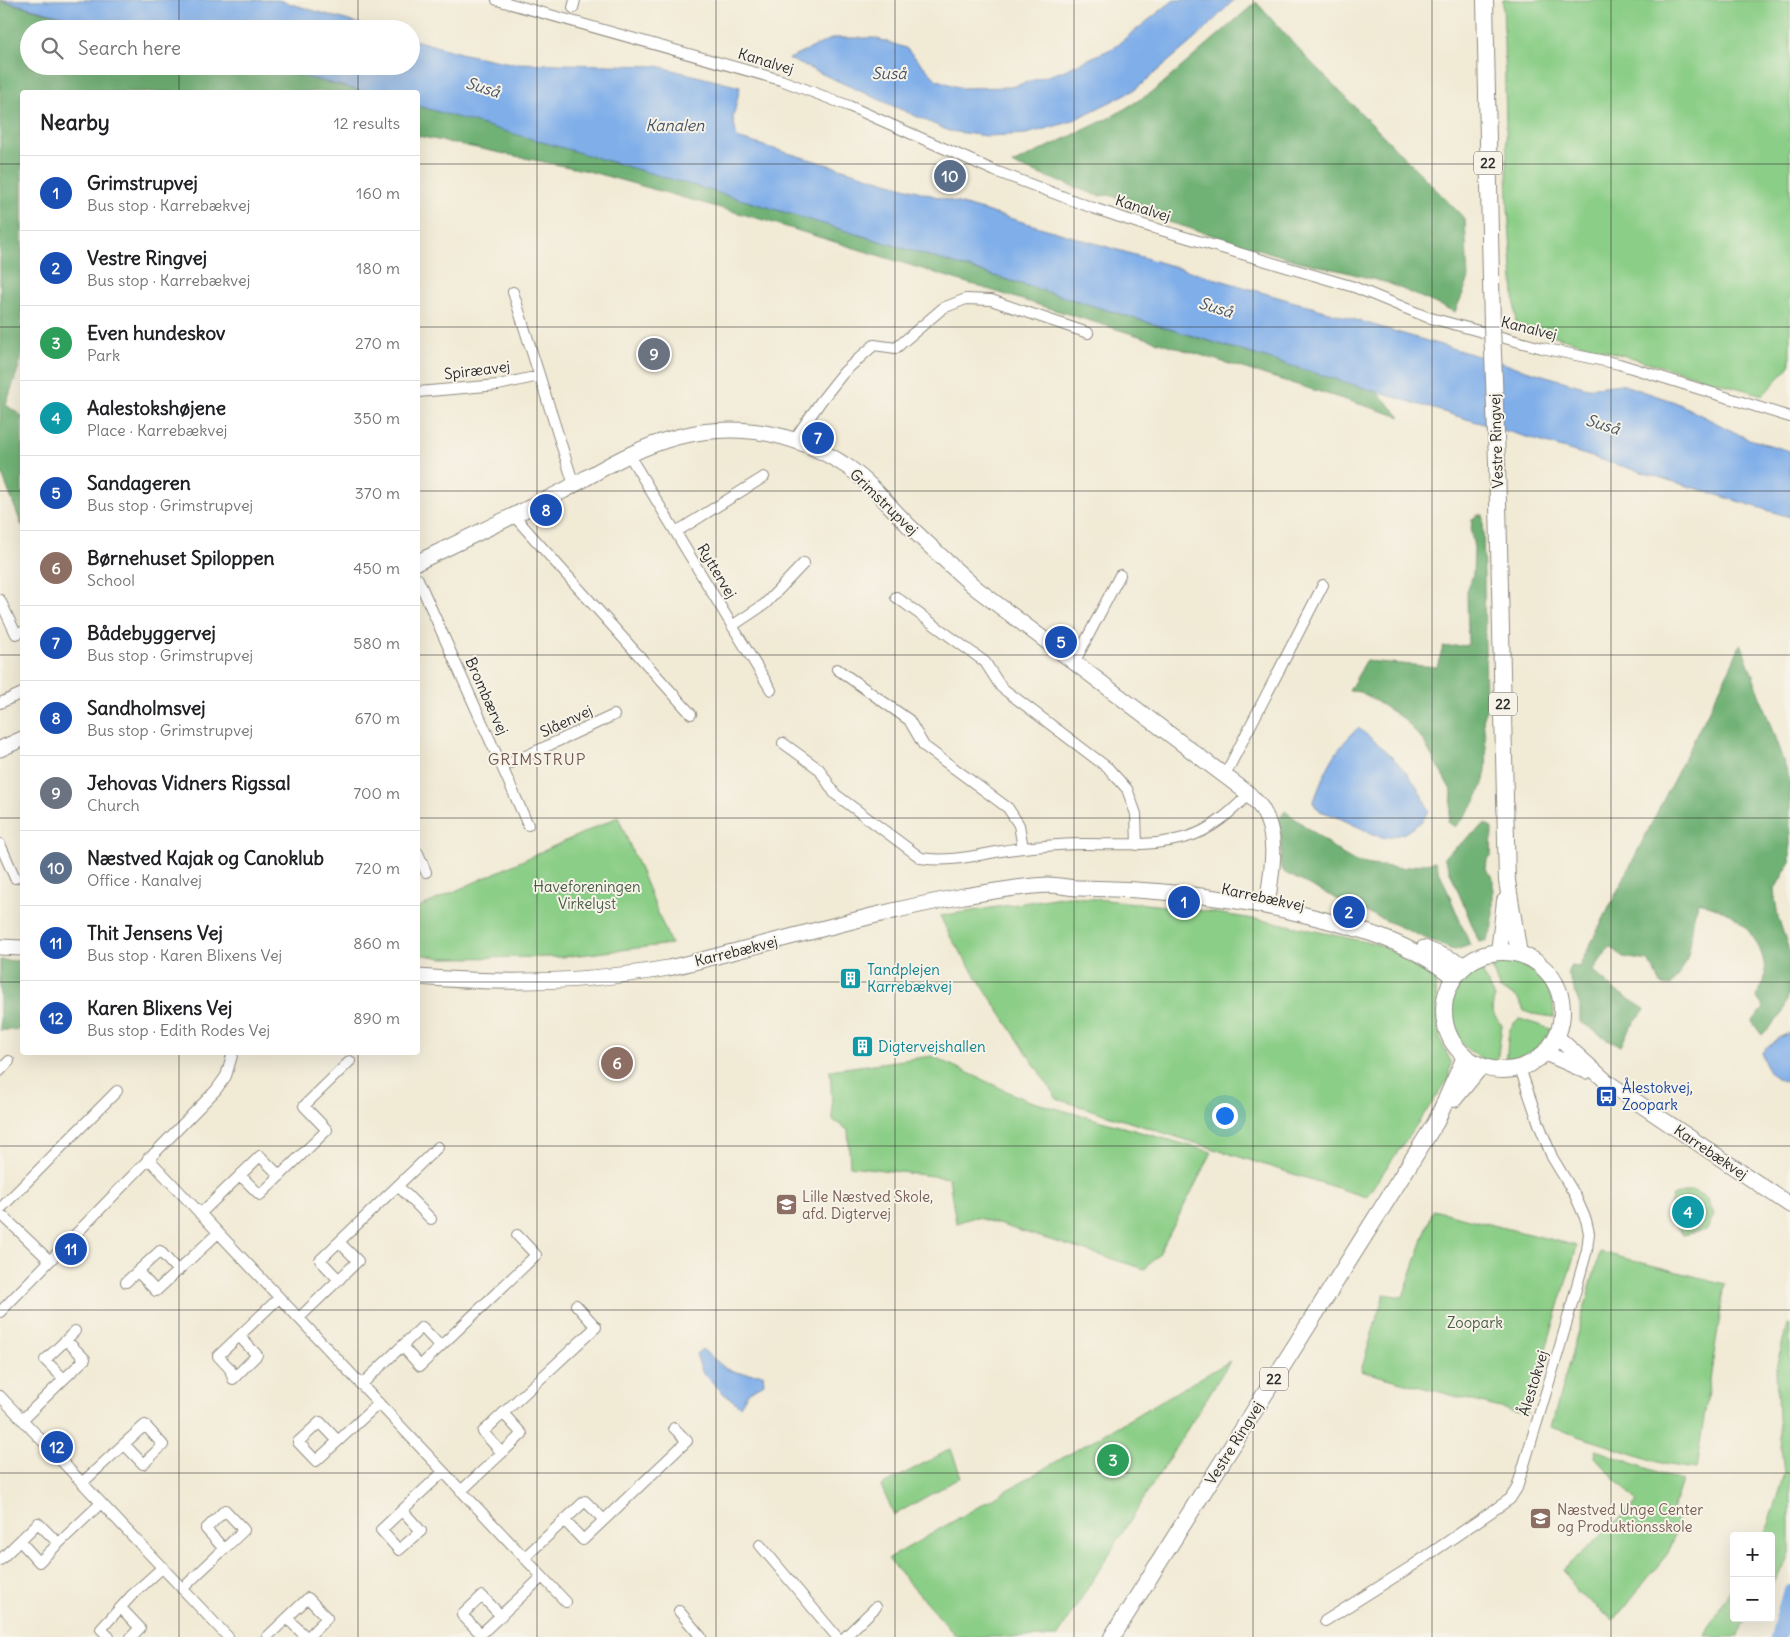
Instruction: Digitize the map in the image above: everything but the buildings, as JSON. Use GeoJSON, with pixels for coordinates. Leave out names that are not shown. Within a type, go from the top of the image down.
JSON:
{"type":"FeatureCollection","features":[{"type":"Feature","properties":{"kind":"main road","name":"Vestre Ringvej"},"geometry":{"type":"LineString","coordinates":[[1485,0],[1507,881],[1499,952]]}},
{"type":"Feature","properties":{"kind":"main road","name":"Vestre Ringvej"},"geometry":{"type":"LineString","coordinates":[[1507,881],[1519,954]]}},
{"type":"Feature","properties":{"kind":"main road"},"geometry":{"type":"LineString","coordinates":[[1499,952],[1519,954],[1542,966],[1551,976],[1561,999],[1561,1025],[1546,1053],[1530,1064],[1520,1068],[1501,1070],[1482,1066],[1466,1057],[1450,1037],[1445,1019],[1444,1001],[1454,978],[1465,965],[1481,956],[1499,952]]}},
{"type":"Feature","properties":{"kind":"main road","name":"Vestre Ringvej"},"geometry":{"type":"LineString","coordinates":[[1112,1637],[1436,1122],[1466,1057]]}},
{"type":"Feature","properties":{"kind":"main road","name":"Vestre Ringvej"},"geometry":{"type":"LineString","coordinates":[[1436,1122],[1482,1066]]}},
{"type":"Feature","properties":{"kind":"street","name":"Kanalvej"},"geometry":{"type":"LineString","coordinates":[[497,0],[781,80],[849,106],[995,171],[1093,208],[1354,287],[1427,317],[1542,348],[1619,364],[1790,417]]}},
{"type":"Feature","properties":{"kind":"street"},"geometry":{"type":"LineString","coordinates":[[513,292],[574,485]]}},
{"type":"Feature","properties":{"kind":"street"},"geometry":{"type":"LineString","coordinates":[[796,441],[798,434],[844,372],[874,345],[896,348],[944,308],[966,299],[991,300],[1088,333]]}},
{"type":"Feature","properties":{"kind":"street","name":"Spiræavej"},"geometry":{"type":"LineString","coordinates":[[420,392],[498,385],[539,376]]}},
{"type":"Feature","properties":{"kind":"street","name":"Grimstrupvej"},"geometry":{"type":"LineString","coordinates":[[420,561],[514,516],[629,455],[657,443],[691,433],[720,430],[766,433],[796,441],[825,454],[849,468],[976,589],[1249,794],[1262,809],[1269,825],[1273,858],[1268,901]]}},
{"type":"Feature","properties":{"kind":"street","name":"Ryttervej"},"geometry":{"type":"LineString","coordinates":[[629,455],[771,690]]}},
{"type":"Feature","properties":{"kind":"street"},"geometry":{"type":"LineString","coordinates":[[676,532],[764,477]]}},
{"type":"Feature","properties":{"kind":"street"},"geometry":{"type":"LineString","coordinates":[[514,516],[691,714]]}},
{"type":"Feature","properties":{"kind":"street"},"geometry":{"type":"LineString","coordinates":[[732,626],[765,604],[804,564]]}},
{"type":"Feature","properties":{"kind":"street"},"geometry":{"type":"LineString","coordinates":[[1074,663],[1120,575]]}},
{"type":"Feature","properties":{"kind":"street","name":"Brombærvej"},"geometry":{"type":"LineString","coordinates":[[420,583],[528,825]]}},
{"type":"Feature","properties":{"kind":"street"},"geometry":{"type":"LineString","coordinates":[[1225,775],[1323,585]]}},
{"type":"Feature","properties":{"kind":"street"},"geometry":{"type":"LineString","coordinates":[[896,597],[985,662],[1001,687],[1108,768],[1127,789],[1136,814],[1137,845]]}},
{"type":"Feature","properties":{"kind":"street"},"geometry":{"type":"LineString","coordinates":[[0,600],[16,634],[20,633]]}},
{"type":"Feature","properties":{"kind":"street"},"geometry":{"type":"LineString","coordinates":[[837,669],[909,720],[924,746],[1008,808],[1020,825],[1023,848]]}},
{"type":"Feature","properties":{"kind":"street"},"geometry":{"type":"LineString","coordinates":[[0,703],[20,693]]}},
{"type":"Feature","properties":{"kind":"street","name":"Slåenvej"},"geometry":{"type":"LineString","coordinates":[[502,767],[614,715]]}},
{"type":"Feature","properties":{"kind":"street"},"geometry":{"type":"LineString","coordinates":[[0,749],[20,740]]}},
{"type":"Feature","properties":{"kind":"street"},"geometry":{"type":"LineString","coordinates":[[783,743],[819,769],[835,794],[921,858],[936,860],[1023,848],[1083,844],[1137,845],[1189,837],[1212,826],[1249,794]]}},
{"type":"Feature","properties":{"kind":"street"},"geometry":{"type":"LineString","coordinates":[[0,844],[15,878]]}},
{"type":"Feature","properties":{"kind":"street"},"geometry":{"type":"LineString","coordinates":[[420,857],[426,872]]}},
{"type":"Feature","properties":{"kind":"street","name":"Karrebækvej"},"geometry":{"type":"LineString","coordinates":[[420,977],[515,981],[604,977],[669,967],[926,903],[989,892],[1072,882],[1124,881],[1204,886],[1268,901],[1382,938],[1422,956],[1454,978]]}},
{"type":"Feature","properties":{"kind":"street","name":"Karrebækvej"},"geometry":{"type":"LineString","coordinates":[[1050,885],[1073,888],[1125,888],[1308,906],[1347,918],[1465,965]]}},
{"type":"Feature","properties":{"kind":"street"},"geometry":{"type":"LineString","coordinates":[[0,947],[20,948]]}},
{"type":"Feature","properties":{"kind":"street","name":"Karrebækvej"},"geometry":{"type":"LineString","coordinates":[[1556,1037],[1607,1082],[1790,1205]]}},
{"type":"Feature","properties":{"kind":"street","name":"Karrebækvej"},"geometry":{"type":"LineString","coordinates":[[1546,1053],[1607,1082]]}},
{"type":"Feature","properties":{"kind":"street"},"geometry":{"type":"LineString","coordinates":[[0,1312],[216,1090],[226,1076],[232,1055]]}},
{"type":"Feature","properties":{"kind":"street"},"geometry":{"type":"LineString","coordinates":[[240,1175],[260,1196],[327,1130],[304,1106],[350,1060]]}},
{"type":"Feature","properties":{"kind":"street"},"geometry":{"type":"LineString","coordinates":[[0,1071],[9,1061]]}},
{"type":"Feature","properties":{"kind":"street","name":"Ålestokvej"},"geometry":{"type":"LineString","coordinates":[[1325,1621],[1412,1566],[1510,1499],[1517,1488],[1560,1346],[1587,1250],[1589,1233],[1586,1220],[1575,1195],[1552,1157],[1520,1068]]}},
{"type":"Feature","properties":{"kind":"street"},"geometry":{"type":"LineString","coordinates":[[49,1260],[0,1211],[116,1091]]}},
{"type":"Feature","properties":{"kind":"street"},"geometry":{"type":"LineString","coordinates":[[339,1280],[320,1260],[438,1148]]}},
{"type":"Feature","properties":{"kind":"street"},"geometry":{"type":"LineString","coordinates":[[200,1214],[260,1156],[280,1176]]}},
{"type":"Feature","properties":{"kind":"street"},"geometry":{"type":"LineString","coordinates":[[148,1158],[566,1602]]}},
{"type":"Feature","properties":{"kind":"street"},"geometry":{"type":"LineString","coordinates":[[398,1186],[431,1219]]}},
{"type":"Feature","properties":{"kind":"street"},"geometry":{"type":"LineString","coordinates":[[138,1272],[156,1291],[218,1233]]}},
{"type":"Feature","properties":{"kind":"street"},"geometry":{"type":"LineString","coordinates":[[402,1346],[420,1366],[536,1255],[517,1235]]}},
{"type":"Feature","properties":{"kind":"street"},"geometry":{"type":"LineString","coordinates":[[299,1318],[358,1262],[339,1242]]}},
{"type":"Feature","properties":{"kind":"street"},"geometry":{"type":"LineString","coordinates":[[126,1282],[160,1251],[178,1271]]}},
{"type":"Feature","properties":{"kind":"street"},"geometry":{"type":"LineString","coordinates":[[239,1336],[279,1298]]}},
{"type":"Feature","properties":{"kind":"street"},"geometry":{"type":"LineString","coordinates":[[502,1452],[483,1432],[596,1327],[576,1305]]}},
{"type":"Feature","properties":{"kind":"street"},"geometry":{"type":"LineString","coordinates":[[361,1385],[422,1327],[440,1346]]}},
{"type":"Feature","properties":{"kind":"street"},"geometry":{"type":"LineString","coordinates":[[64,1379],[45,1360],[75,1331]]}},
{"type":"Feature","properties":{"kind":"street"},"geometry":{"type":"LineString","coordinates":[[22,1420],[85,1359],[66,1340]]}},
{"type":"Feature","properties":{"kind":"street"},"geometry":{"type":"LineString","coordinates":[[2,1401],[83,1482],[228,1637]]}},
{"type":"Feature","properties":{"kind":"street"},"geometry":{"type":"LineString","coordinates":[[338,1441],[379,1404]]}},
{"type":"Feature","properties":{"kind":"street"},"geometry":{"type":"LineString","coordinates":[[461,1491],[522,1434],[503,1413]]}},
{"type":"Feature","properties":{"kind":"street"},"geometry":{"type":"LineString","coordinates":[[564,1520],[583,1540],[687,1441],[674,1428]]}},
{"type":"Feature","properties":{"kind":"street"},"geometry":{"type":"LineString","coordinates":[[83,1482],[124,1444]]}},
{"type":"Feature","properties":{"kind":"street"},"geometry":{"type":"LineString","coordinates":[[402,1510],[444,1472]]}},
{"type":"Feature","properties":{"kind":"street"},"geometry":{"type":"LineString","coordinates":[[524,1558],[585,1501],[604,1520]]}},
{"type":"Feature","properties":{"kind":"street"},"geometry":{"type":"LineString","coordinates":[[20,1541],[39,1562],[101,1503]]}},
{"type":"Feature","properties":{"kind":"street"},"geometry":{"type":"LineString","coordinates":[[0,1560],[38,1523],[58,1543]]}},
{"type":"Feature","properties":{"kind":"street"},"geometry":{"type":"LineString","coordinates":[[760,1545],[837,1637]]}},
{"type":"Feature","properties":{"kind":"street"},"geometry":{"type":"LineString","coordinates":[[182,1589],[224,1549]]}},
{"type":"Feature","properties":{"kind":"street"},"geometry":{"type":"LineString","coordinates":[[109,1637],[102,1628],[162,1568]]}},
{"type":"Feature","properties":{"kind":"street"},"geometry":{"type":"LineString","coordinates":[[501,1616],[542,1577]]}},
{"type":"Feature","properties":{"kind":"street"},"geometry":{"type":"LineString","coordinates":[[267,1637],[308,1598],[327,1618],[307,1637],[287,1618]]}},
{"type":"Feature","properties":{"kind":"street"},"geometry":{"type":"LineString","coordinates":[[122,1608],[140,1628],[131,1637]]}},
{"type":"Feature","properties":{"kind":"street"},"geometry":{"type":"LineString","coordinates":[[845,1637],[876,1608]]}},
{"type":"Feature","properties":{"kind":"street"},"geometry":{"type":"LineString","coordinates":[[679,1611],[701,1637]]}},
{"type":"Feature","properties":{"kind":"green space"},"geometry":{"type":"Polygon","coordinates":[[[1503,0],[1790,0],[1790,366],[1763,395],[1516,325],[1508,208],[1503,0]]]}},
{"type":"Feature","properties":{"kind":"green space"},"geometry":{"type":"Polygon","coordinates":[[[0,1],[76,20],[20,20],[20,75],[297,75],[358,90],[20,90],[20,363],[6,405],[20,415],[20,521],[0,469],[0,1]]]}},
{"type":"Feature","properties":{"kind":"green space"},"geometry":{"type":"Polygon","coordinates":[[[1256,2],[1303,54],[1465,219],[1468,281],[1455,312],[1388,283],[1298,261],[1126,209],[1129,201],[1109,195],[1099,196],[1012,164],[1111,117],[1154,91],[1256,2]]]}},
{"type":"Feature","properties":{"kind":"green space"},"geometry":{"type":"Polygon","coordinates":[[[420,106],[764,206],[1377,392],[1401,417],[767,221],[588,171],[420,136],[420,106]]]}},
{"type":"Feature","properties":{"kind":"green space"},"geometry":{"type":"Polygon","coordinates":[[[1478,515],[1483,515],[1486,710],[1483,717],[1486,749],[1485,777],[1471,808],[1455,827],[1448,822],[1452,792],[1424,742],[1404,719],[1361,692],[1349,691],[1366,661],[1437,667],[1443,647],[1468,645],[1467,592],[1473,574],[1474,548],[1471,532],[1472,519],[1478,515]]]}},
{"type":"Feature","properties":{"kind":"green space"},"geometry":{"type":"Polygon","coordinates":[[[1741,643],[1790,780],[1790,862],[1774,891],[1778,917],[1790,953],[1790,992],[1782,1015],[1762,1035],[1752,1022],[1764,1008],[1756,997],[1765,979],[1765,967],[1760,949],[1750,933],[1737,919],[1727,912],[1698,901],[1688,955],[1671,986],[1661,985],[1648,961],[1623,957],[1610,946],[1593,971],[1616,991],[1645,1009],[1628,1031],[1621,1046],[1580,1022],[1580,1006],[1568,973],[1571,966],[1579,967],[1741,643]]]}},
{"type":"Feature","properties":{"kind":"green space"},"geometry":{"type":"Polygon","coordinates":[[[1285,811],[1342,854],[1356,862],[1403,868],[1435,861],[1470,945],[1456,950],[1450,949],[1337,899],[1285,873],[1280,866],[1282,846],[1279,820],[1285,811]]]}},
{"type":"Feature","properties":{"kind":"green space","name":"Haveforeningen Virkelyst"},"geometry":{"type":"Polygon","coordinates":[[[618,817],[671,944],[563,957],[442,958],[420,954],[420,907],[618,817]]]}},
{"type":"Feature","properties":{"kind":"green space"},"geometry":{"type":"Polygon","coordinates":[[[1485,824],[1492,829],[1491,856],[1487,860],[1486,869],[1493,877],[1493,927],[1486,941],[1479,942],[1444,857],[1485,824]]]}},
{"type":"Feature","properties":{"kind":"green space"},"geometry":{"type":"Polygon","coordinates":[[[1067,896],[1185,908],[1278,923],[1376,944],[1419,963],[1435,981],[1440,1039],[1451,1062],[1448,1080],[1366,1197],[1057,1099],[951,938],[940,916],[1067,896]]]}},
{"type":"Feature","properties":{"kind":"green space"},"geometry":{"type":"Polygon","coordinates":[[[0,960],[20,961],[20,1030],[0,1030],[0,960]]]}},
{"type":"Feature","properties":{"kind":"green space"},"geometry":{"type":"Polygon","coordinates":[[[1508,960],[1519,963],[1538,975],[1550,993],[1554,1017],[1524,1011],[1520,1002],[1515,997],[1500,990],[1492,968],[1487,962],[1508,960]]]}},
{"type":"Feature","properties":{"kind":"green space"},"geometry":{"type":"Polygon","coordinates":[[[1479,966],[1495,997],[1493,1012],[1496,1019],[1502,1025],[1497,1061],[1494,1063],[1478,1056],[1465,1046],[1456,1034],[1452,1020],[1452,1005],[1456,991],[1465,977],[1479,966]]]}},
{"type":"Feature","properties":{"kind":"green space"},"geometry":{"type":"Polygon","coordinates":[[[1520,1019],[1551,1029],[1539,1048],[1521,1060],[1506,1063],[1509,1032],[1515,1022],[1520,1019]]]}},
{"type":"Feature","properties":{"kind":"green space"},"geometry":{"type":"Polygon","coordinates":[[[932,1056],[1026,1100],[1212,1152],[1159,1254],[1145,1269],[975,1217],[956,1223],[949,1178],[850,1166],[848,1130],[833,1120],[830,1070],[932,1056]]]}},
{"type":"Feature","properties":{"kind":"green space"},"geometry":{"type":"Polygon","coordinates":[[[1691,1190],[1706,1197],[1714,1214],[1707,1230],[1683,1235],[1668,1215],[1672,1197],[1691,1190]]]}},
{"type":"Feature","properties":{"kind":"green space","name":"Zoopark"},"geometry":{"type":"Polygon","coordinates":[[[1433,1210],[1577,1246],[1526,1415],[1361,1371],[1384,1294],[1403,1297],[1433,1210]]]}},
{"type":"Feature","properties":{"kind":"green space"},"geometry":{"type":"Polygon","coordinates":[[[1600,1252],[1725,1284],[1696,1469],[1664,1464],[1551,1427],[1600,1252]]]}},
{"type":"Feature","properties":{"kind":"green space"},"geometry":{"type":"Polygon","coordinates":[[[1790,1324],[1790,1554],[1775,1579],[1775,1532],[1764,1532],[1769,1524],[1784,1473],[1778,1420],[1776,1367],[1787,1326],[1790,1324]]]}},
{"type":"Feature","properties":{"kind":"green space"},"geometry":{"type":"Polygon","coordinates":[[[1230,1361],[1057,1637],[957,1637],[888,1559],[1230,1361]]]}},
{"type":"Feature","properties":{"kind":"green space"},"geometry":{"type":"Polygon","coordinates":[[[951,1449],[961,1477],[894,1515],[881,1486],[951,1449]]]}},
{"type":"Feature","properties":{"kind":"green space"},"geometry":{"type":"Polygon","coordinates":[[[1596,1450],[1682,1481],[1671,1514],[1679,1522],[1668,1553],[1614,1620],[1577,1592],[1563,1570],[1637,1502],[1595,1457],[1596,1450]]]}},
{"type":"Feature","properties":{"kind":"green space"},"geometry":{"type":"Polygon","coordinates":[[[1730,1590],[1730,1622],[1745,1622],[1739,1637],[1705,1637],[1730,1590]]]}},
{"type":"Feature","properties":{"kind":"water"},"geometry":{"type":"Polygon","coordinates":[[[0,0],[278,0],[346,20],[77,20],[0,0]]]}},
{"type":"Feature","properties":{"kind":"water","name":"Suså"},"geometry":{"type":"Polygon","coordinates":[[[1174,0],[1234,0],[1197,37],[1136,89],[1070,122],[1026,134],[987,136],[949,131],[789,59],[833,38],[875,38],[906,48],[937,80],[961,88],[1011,87],[1060,72],[1113,48],[1174,0]]]}},
{"type":"Feature","properties":{"kind":"water","name":"Kanalen"},"geometry":{"type":"Polygon","coordinates":[[[420,42],[464,54],[510,63],[657,66],[740,87],[733,118],[737,138],[1587,388],[1621,384],[1675,402],[1746,438],[1790,451],[1790,517],[764,206],[420,107],[420,90],[358,90],[297,75],[420,75],[420,42]]]}},
{"type":"Feature","properties":{"kind":"water"},"geometry":{"type":"Polygon","coordinates":[[[1358,728],[1400,765],[1416,786],[1429,811],[1421,822],[1403,834],[1382,838],[1320,811],[1315,806],[1314,801],[1331,761],[1358,728]]]}},
{"type":"Feature","properties":{"kind":"water"},"geometry":{"type":"Polygon","coordinates":[[[1790,1033],[1790,1084],[1770,1073],[1765,1065],[1762,1052],[1780,1037],[1790,1033]]]}},
{"type":"Feature","properties":{"kind":"water"},"geometry":{"type":"Polygon","coordinates":[[[702,1349],[726,1369],[740,1373],[763,1374],[764,1383],[748,1393],[740,1406],[723,1393],[702,1372],[696,1354],[702,1349]]]}},
{"type":"Feature","properties":{"kind":"waterway"},"geometry":{"type":"LineString","coordinates":[[1778,1637],[1790,1593]]}},
{"type":"Feature","properties":{"kind":"place","name":"Næstved Kajak og Canoklub"},"geometry":{"type":"Point","coordinates":[950,176]}},
{"type":"Feature","properties":{"kind":"place","name":"Jehovas Vidners Rigssal"},"geometry":{"type":"Point","coordinates":[654,354]}},
{"type":"Feature","properties":{"kind":"place","name":"Bådebyggervej"},"geometry":{"type":"Point","coordinates":[818,438]}},
{"type":"Feature","properties":{"kind":"place","name":"Sandholmsvej"},"geometry":{"type":"Point","coordinates":[546,510]}},
{"type":"Feature","properties":{"kind":"place","name":"Sandageren"},"geometry":{"type":"Point","coordinates":[1061,642]}},
{"type":"Feature","properties":{"kind":"place","name":"Grimstrupvej"},"geometry":{"type":"Point","coordinates":[1184,902]}},
{"type":"Feature","properties":{"kind":"place","name":"Vestre Ringvej"},"geometry":{"type":"Point","coordinates":[1349,912]}},
{"type":"Feature","properties":{"kind":"place","name":"Tandplejen Karrebækvej"},"geometry":{"type":"Point","coordinates":[851,978]}},
{"type":"Feature","properties":{"kind":"place","name":"Digtervejshallen"},"geometry":{"type":"Point","coordinates":[862,1046]}},
{"type":"Feature","properties":{"kind":"place","name":"Børnehuset Spiloppen"},"geometry":{"type":"Point","coordinates":[617,1063]}},
{"type":"Feature","properties":{"kind":"place","name":"Ålestokvej, Zoopark"},"geometry":{"type":"Point","coordinates":[1606,1096]}},
{"type":"Feature","properties":{"kind":"place","name":"Lille Næstved Skole, afd. Digtervej"},"geometry":{"type":"Point","coordinates":[786,1205]}},
{"type":"Feature","properties":{"kind":"place","name":"Aalestokshøjene"},"geometry":{"type":"Point","coordinates":[1688,1212]}},
{"type":"Feature","properties":{"kind":"place","name":"Thit Jensens Vej"},"geometry":{"type":"Point","coordinates":[71,1249]}},
{"type":"Feature","properties":{"kind":"place","name":"Karen Blixens Vej"},"geometry":{"type":"Point","coordinates":[57,1447]}},
{"type":"Feature","properties":{"kind":"place","name":"Even hundeskov"},"geometry":{"type":"Point","coordinates":[1113,1460]}},
{"type":"Feature","properties":{"kind":"place","name":"Næstved Unge Center og Produktionsskole"},"geometry":{"type":"Point","coordinates":[1541,1518]}},
{"type":"Feature","properties":{"kind":"district","name":"GRIMSTRUP"},"geometry":{"type":"Point","coordinates":[537,759]}}]}
